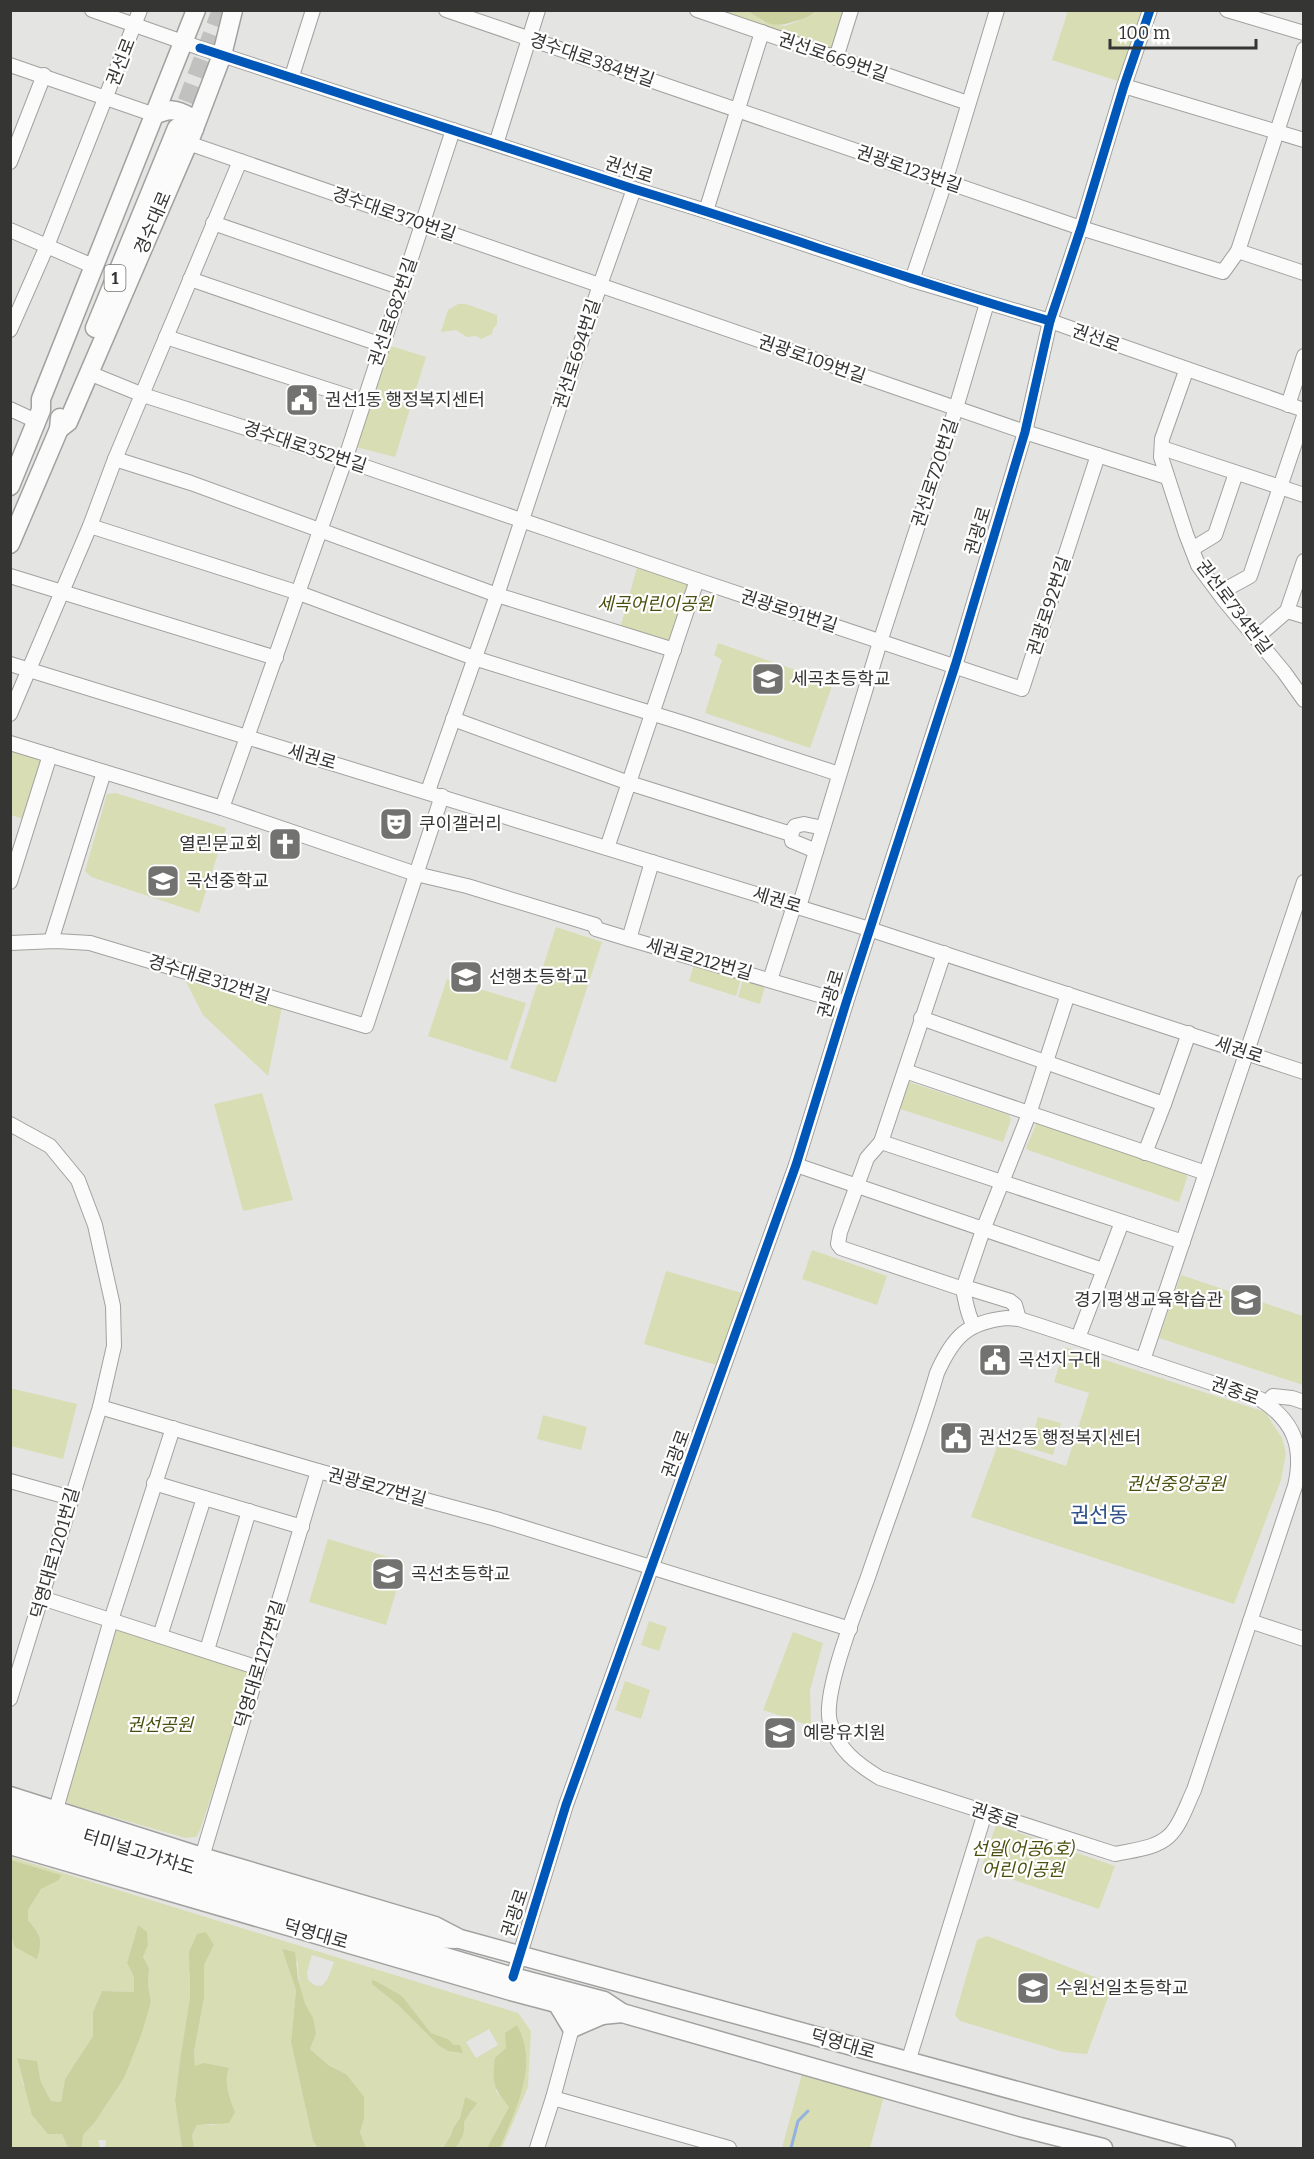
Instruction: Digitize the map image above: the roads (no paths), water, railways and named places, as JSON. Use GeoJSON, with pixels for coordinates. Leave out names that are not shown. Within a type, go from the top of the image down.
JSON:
{"type":"FeatureCollection","features":[{"type":"Feature","properties":{"kind":"main road","name":"경수대로"},"geometry":{"type":"LineString","coordinates":[[59,429],[68,422],[89,373],[176,128],[184,42],[196,10]]}},
{"type":"Feature","properties":{"kind":"main road","name":"경수대로"},"geometry":{"type":"LineString","coordinates":[[10,486],[39,416],[41,399],[95,267],[176,128],[222,55],[233,10]]}},
{"type":"Feature","properties":{"kind":"main road","name":"경수대로"},"geometry":{"type":"LineString","coordinates":[[39,416],[50,403],[176,128]]}},
{"type":"Feature","properties":{"kind":"main road","name":"경수대로"},"geometry":{"type":"LineString","coordinates":[[10,544],[59,429],[60,418],[79,367],[176,128]]}},
{"type":"Feature","properties":{"kind":"main road","name":"덕영대로"},"geometry":{"type":"LineString","coordinates":[[10,1796],[202,1857],[435,1926],[460,1939]]}},
{"type":"Feature","properties":{"kind":"main road","name":"터미널고가차도"},"geometry":{"type":"LineString","coordinates":[[10,1813],[265,1897]]}},
{"type":"Feature","properties":{"kind":"main road","name":"터미널고가차도"},"geometry":{"type":"LineString","coordinates":[[10,1828],[265,1897]]}},
{"type":"Feature","properties":{"kind":"main road","name":"덕영대로"},"geometry":{"type":"LineString","coordinates":[[10,1845],[557,2003],[602,2015],[622,2013]]}},
{"type":"Feature","properties":{"kind":"main road","name":"덕영대로"},"geometry":{"type":"LineString","coordinates":[[265,1897],[430,1938],[460,1939],[519,1954],[1226,2148]]}},
{"type":"Feature","properties":{"kind":"main road","name":"덕영대로"},"geometry":{"type":"LineString","coordinates":[[265,1897],[513,1977],[604,2001],[622,2013],[1020,2127],[1103,2148]]}},
{"type":"Feature","properties":{"kind":"main road"},"geometry":{"type":"LineString","coordinates":[[557,2003],[572,2028],[602,2015]]}},
{"type":"Feature","properties":{"kind":"street","name":"권선로"},"geometry":{"type":"LineString","coordinates":[[92,10],[222,55],[912,280],[1050,321],[1186,371],[1304,410]]}},
{"type":"Feature","properties":{"kind":"street","name":"권선로"},"geometry":{"type":"LineString","coordinates":[[10,330],[47,246],[140,10]]}},
{"type":"Feature","properties":{"kind":"street"},"geometry":{"type":"LineString","coordinates":[[292,76],[313,10]]}},
{"type":"Feature","properties":{"kind":"street","name":"경수대로384번길"},"geometry":{"type":"LineString","coordinates":[[446,10],[737,109]]}},
{"type":"Feature","properties":{"kind":"street"},"geometry":{"type":"LineString","coordinates":[[496,144],[538,10]]}},
{"type":"Feature","properties":{"kind":"street","name":"권선로669번길"},"geometry":{"type":"LineString","coordinates":[[697,10],[968,103]]}},
{"type":"Feature","properties":{"kind":"street"},"geometry":{"type":"LineString","coordinates":[[836,58],[851,10]]}},
{"type":"Feature","properties":{"kind":"street"},"geometry":{"type":"LineString","coordinates":[[912,280],[945,182],[997,10]]}},
{"type":"Feature","properties":{"kind":"street","name":"권광로"},"geometry":{"type":"LineString","coordinates":[[513,1977],[566,1805],[796,1166],[869,929],[955,666],[1025,432],[1050,321],[1150,10]]}},
{"type":"Feature","properties":{"kind":"street"},"geometry":{"type":"LineString","coordinates":[[1227,10],[1304,33]]}},
{"type":"Feature","properties":{"kind":"street"},"geometry":{"type":"LineString","coordinates":[[706,211],[762,32]]}},
{"type":"Feature","properties":{"kind":"street"},"geometry":{"type":"LineString","coordinates":[[1304,49],[1238,251],[1304,273]]}},
{"type":"Feature","properties":{"kind":"street","name":"경수대로370번길"},"geometry":{"type":"LineString","coordinates":[[10,65],[44,75],[176,128],[240,161],[600,285]]}},
{"type":"Feature","properties":{"kind":"street"},"geometry":{"type":"LineString","coordinates":[[10,162],[44,75]]}},
{"type":"Feature","properties":{"kind":"street"},"geometry":{"type":"LineString","coordinates":[[1124,86],[1304,140]]}},
{"type":"Feature","properties":{"kind":"street","name":"권광로123번길"},"geometry":{"type":"LineString","coordinates":[[737,109],[1081,228],[1223,272],[1238,251]]}},
{"type":"Feature","properties":{"kind":"street","name":"권선로682번길"},"geometry":{"type":"LineString","coordinates":[[247,738],[345,460],[453,130]]}},
{"type":"Feature","properties":{"kind":"street"},"geometry":{"type":"LineString","coordinates":[[10,714],[63,592],[115,459],[240,161]]}},
{"type":"Feature","properties":{"kind":"street","name":"권선로694번길"},"geometry":{"type":"LineString","coordinates":[[428,792],[634,189]]}},
{"type":"Feature","properties":{"kind":"street"},"geometry":{"type":"LineString","coordinates":[[213,223],[402,288]]}},
{"type":"Feature","properties":{"kind":"street"},"geometry":{"type":"LineString","coordinates":[[10,230],[95,267]]}},
{"type":"Feature","properties":{"kind":"street"},"geometry":{"type":"LineString","coordinates":[[190,279],[382,345]]}},
{"type":"Feature","properties":{"kind":"street","name":"권광로109번길"},"geometry":{"type":"LineString","coordinates":[[600,285],[1025,432],[1167,477]]}},
{"type":"Feature","properties":{"kind":"street","name":"권선로720번길"},"geometry":{"type":"LineString","coordinates":[[770,980],[824,828],[987,303]]}},
{"type":"Feature","properties":{"kind":"street"},"geometry":{"type":"LineString","coordinates":[[166,337],[363,401]]}},
{"type":"Feature","properties":{"kind":"street"},"geometry":{"type":"LineString","coordinates":[[1288,405],[1304,356]]}},
{"type":"Feature","properties":{"kind":"street","name":"권선로734번길"},"geometry":{"type":"LineString","coordinates":[[1186,371],[1162,439],[1161,457],[1192,549],[1198,565],[1256,638],[1299,687],[1304,700]]}},
{"type":"Feature","properties":{"kind":"street","name":"경수대로352번길"},"geometry":{"type":"LineString","coordinates":[[89,373],[143,395],[345,460],[522,521]]}},
{"type":"Feature","properties":{"kind":"street"},"geometry":{"type":"LineString","coordinates":[[10,409],[39,416]]}},
{"type":"Feature","properties":{"kind":"street"},"geometry":{"type":"LineString","coordinates":[[1219,593],[1251,576],[1304,416]]}},
{"type":"Feature","properties":{"kind":"street"},"geometry":{"type":"LineString","coordinates":[[1162,448],[1304,495]]}},
{"type":"Feature","properties":{"kind":"street","name":"권광로92번길"},"geometry":{"type":"LineString","coordinates":[[955,666],[1022,689],[1098,455]]}},
{"type":"Feature","properties":{"kind":"street"},"geometry":{"type":"LineString","coordinates":[[115,459],[191,483],[497,595],[674,650]]}},
{"type":"Feature","properties":{"kind":"street"},"geometry":{"type":"LineString","coordinates":[[1192,549],[1215,535],[1236,473]]}},
{"type":"Feature","properties":{"kind":"street","name":"권광로91번길"},"geometry":{"type":"LineString","coordinates":[[522,521],[955,666]]}},
{"type":"Feature","properties":{"kind":"street"},"geometry":{"type":"LineString","coordinates":[[90,526],[299,593],[474,658],[839,774]]}},
{"type":"Feature","properties":{"kind":"street"},"geometry":{"type":"LineString","coordinates":[[1256,638],[1287,611],[1304,561]]}},
{"type":"Feature","properties":{"kind":"street"},"geometry":{"type":"LineString","coordinates":[[10,576],[276,658]]}},
{"type":"Feature","properties":{"kind":"street"},"geometry":{"type":"LineString","coordinates":[[607,848],[654,714],[697,580]]}},
{"type":"Feature","properties":{"kind":"street"},"geometry":{"type":"LineString","coordinates":[[1287,611],[1304,616]]}},
{"type":"Feature","properties":{"kind":"street","name":"세권로"},"geometry":{"type":"LineString","coordinates":[[10,664],[869,929],[1304,1072]]}},
{"type":"Feature","properties":{"kind":"street"},"geometry":{"type":"LineString","coordinates":[[453,719],[629,783],[791,834]]}},
{"type":"Feature","properties":{"kind":"street"},"geometry":{"type":"LineString","coordinates":[[222,808],[247,738]]}},
{"type":"Feature","properties":{"kind":"street"},"geometry":{"type":"LineString","coordinates":[[10,743],[222,808],[416,874],[478,890],[595,926],[596,929],[629,939]]}},
{"type":"Feature","properties":{"kind":"street"},"geometry":{"type":"LineString","coordinates":[[10,882],[50,755]]}},
{"type":"Feature","properties":{"kind":"street"},"geometry":{"type":"LineString","coordinates":[[51,941],[104,772]]}},
{"type":"Feature","properties":{"kind":"street"},"geometry":{"type":"LineString","coordinates":[[416,874],[442,796]]}},
{"type":"Feature","properties":{"kind":"street"},"geometry":{"type":"LineString","coordinates":[[816,851],[804,848],[792,841],[791,834],[795,826],[804,824],[824,828]]}},
{"type":"Feature","properties":{"kind":"street","name":"세권로212번길"},"geometry":{"type":"LineString","coordinates":[[652,862],[629,939],[846,1003]]}},
{"type":"Feature","properties":{"kind":"street","name":"경수대로312번길"},"geometry":{"type":"LineString","coordinates":[[10,943],[51,941],[90,943],[366,1026],[416,874]]}},
{"type":"Feature","properties":{"kind":"street"},"geometry":{"type":"LineString","coordinates":[[1143,1360],[1304,882]]}},
{"type":"Feature","properties":{"kind":"street"},"geometry":{"type":"LineString","coordinates":[[944,953],[881,1142],[867,1158],[840,1232],[838,1244],[841,1248],[963,1289],[971,1289],[1010,1301],[1015,1305],[1019,1319]]}},
{"type":"Feature","properties":{"kind":"street"},"geometry":{"type":"LineString","coordinates":[[974,1326],[967,1313],[963,1289],[983,1230],[1029,1114],[1068,994]]}},
{"type":"Feature","properties":{"kind":"street"},"geometry":{"type":"LineString","coordinates":[[921,1018],[1164,1104]]}},
{"type":"Feature","properties":{"kind":"street"},"geometry":{"type":"LineString","coordinates":[[1145,1153],[1189,1033]]}},
{"type":"Feature","properties":{"kind":"street"},"geometry":{"type":"LineString","coordinates":[[905,1071],[1206,1173]]}},
{"type":"Feature","properties":{"kind":"street","name":"덕영대로1201번길"},"geometry":{"type":"LineString","coordinates":[[10,1124],[50,1146],[78,1180],[95,1226],[113,1306],[114,1346],[100,1407],[10,1699]]}},
{"type":"Feature","properties":{"kind":"street"},"geometry":{"type":"LineString","coordinates":[[881,1142],[1002,1180],[1183,1242]]}},
{"type":"Feature","properties":{"kind":"street"},"geometry":{"type":"LineString","coordinates":[[796,1166],[1103,1270]]}},
{"type":"Feature","properties":{"kind":"street"},"geometry":{"type":"LineString","coordinates":[[1078,1338],[1122,1222]]}},
{"type":"Feature","properties":{"kind":"street","name":"권중로"},"geometry":{"type":"LineString","coordinates":[[993,1319],[1019,1319],[1143,1360],[1260,1399],[1274,1408],[1291,1430],[1301,1463],[1286,1516],[1194,1790],[1169,1836],[1153,1845],[1115,1854],[880,1778],[862,1767],[841,1749],[829,1721],[828,1705],[831,1688],[850,1629],[937,1373],[947,1350],[960,1335],[974,1326],[993,1319]]}},
{"type":"Feature","properties":{"kind":"street"},"geometry":{"type":"LineString","coordinates":[[1266,1403],[1273,1396],[1304,1402]]}},
{"type":"Feature","properties":{"kind":"street","name":"권광로27번길"},"geometry":{"type":"LineString","coordinates":[[100,1407],[318,1471],[496,1519],[850,1629]]}},
{"type":"Feature","properties":{"kind":"street"},"geometry":{"type":"LineString","coordinates":[[56,1809],[111,1620],[173,1428]]}},
{"type":"Feature","properties":{"kind":"street","name":"덕영대로1217번길"},"geometry":{"type":"LineString","coordinates":[[202,1857],[318,1471]]}},
{"type":"Feature","properties":{"kind":"street"},"geometry":{"type":"LineString","coordinates":[[10,1481],[71,1498]]}},
{"type":"Feature","properties":{"kind":"street"},"geometry":{"type":"LineString","coordinates":[[154,1483],[302,1527]]}},
{"type":"Feature","properties":{"kind":"street"},"geometry":{"type":"LineString","coordinates":[[160,1635],[204,1498]]}},
{"type":"Feature","properties":{"kind":"street"},"geometry":{"type":"LineString","coordinates":[[207,1650],[249,1511]]}},
{"type":"Feature","properties":{"kind":"street"},"geometry":{"type":"LineString","coordinates":[[42,1598],[259,1668]]}},
{"type":"Feature","properties":{"kind":"street"},"geometry":{"type":"LineString","coordinates":[[1250,1621],[1304,1639]]}},
{"type":"Feature","properties":{"kind":"street"},"geometry":{"type":"LineString","coordinates":[[908,2062],[985,1813]]}},
{"type":"Feature","properties":{"kind":"street"},"geometry":{"type":"LineString","coordinates":[[537,2148],[572,2028]]}},
{"type":"Feature","properties":{"kind":"street"},"geometry":{"type":"LineString","coordinates":[[553,2098],[729,2148]]}},
{"type":"Feature","properties":{"kind":"waterway"},"geometry":{"type":"LineString","coordinates":[[791,2148],[798,2121],[808,2111]]}},
{"type":"Feature","properties":{"kind":"tunnel"},"geometry":{"type":"LineString","coordinates":[[177,127],[221,10]]}},
{"type":"Feature","properties":{"kind":"place","name":"권선1동 행정복지센터"},"geometry":{"type":"Point","coordinates":[302,400]}},
{"type":"Feature","properties":{"kind":"place","name":"세곡초등학교"},"geometry":{"type":"Point","coordinates":[768,679]}},
{"type":"Feature","properties":{"kind":"place","name":"쿠이갤러리"},"geometry":{"type":"Point","coordinates":[396,824]}},
{"type":"Feature","properties":{"kind":"place","name":"열린문교회"},"geometry":{"type":"Point","coordinates":[285,844]}},
{"type":"Feature","properties":{"kind":"place","name":"곡선중학교"},"geometry":{"type":"Point","coordinates":[163,881]}},
{"type":"Feature","properties":{"kind":"place","name":"선행초등학교"},"geometry":{"type":"Point","coordinates":[466,977]}},
{"type":"Feature","properties":{"kind":"place","name":"경기평생교육학습관"},"geometry":{"type":"Point","coordinates":[1246,1300]}},
{"type":"Feature","properties":{"kind":"place","name":"곡선지구대"},"geometry":{"type":"Point","coordinates":[995,1360]}},
{"type":"Feature","properties":{"kind":"place","name":"권선2동 행정복지센터"},"geometry":{"type":"Point","coordinates":[956,1438]}},
{"type":"Feature","properties":{"kind":"place","name":"곡선초등학교"},"geometry":{"type":"Point","coordinates":[388,1574]}},
{"type":"Feature","properties":{"kind":"place","name":"예랑유치원"},"geometry":{"type":"Point","coordinates":[780,1733]}},
{"type":"Feature","properties":{"kind":"place","name":"수원선일초등학교"},"geometry":{"type":"Point","coordinates":[1033,1988]}},
{"type":"Feature","properties":{"kind":"district","name":"권선동"},"geometry":{"type":"Point","coordinates":[1099,1515]}},
{"type":"Feature","properties":{"kind":"park label","name":"세곡어린이공원"},"geometry":{"type":"Point","coordinates":[655,604]}},
{"type":"Feature","properties":{"kind":"park label","name":"권선중앙공원"},"geometry":{"type":"Point","coordinates":[1176,1484]}},
{"type":"Feature","properties":{"kind":"park label","name":"권선공원"},"geometry":{"type":"Point","coordinates":[160,1725]}},
{"type":"Feature","properties":{"kind":"park label","name":"선일(어공6호) 어린이공원"},"geometry":{"type":"Point","coordinates":[1023,1859]}}]}
